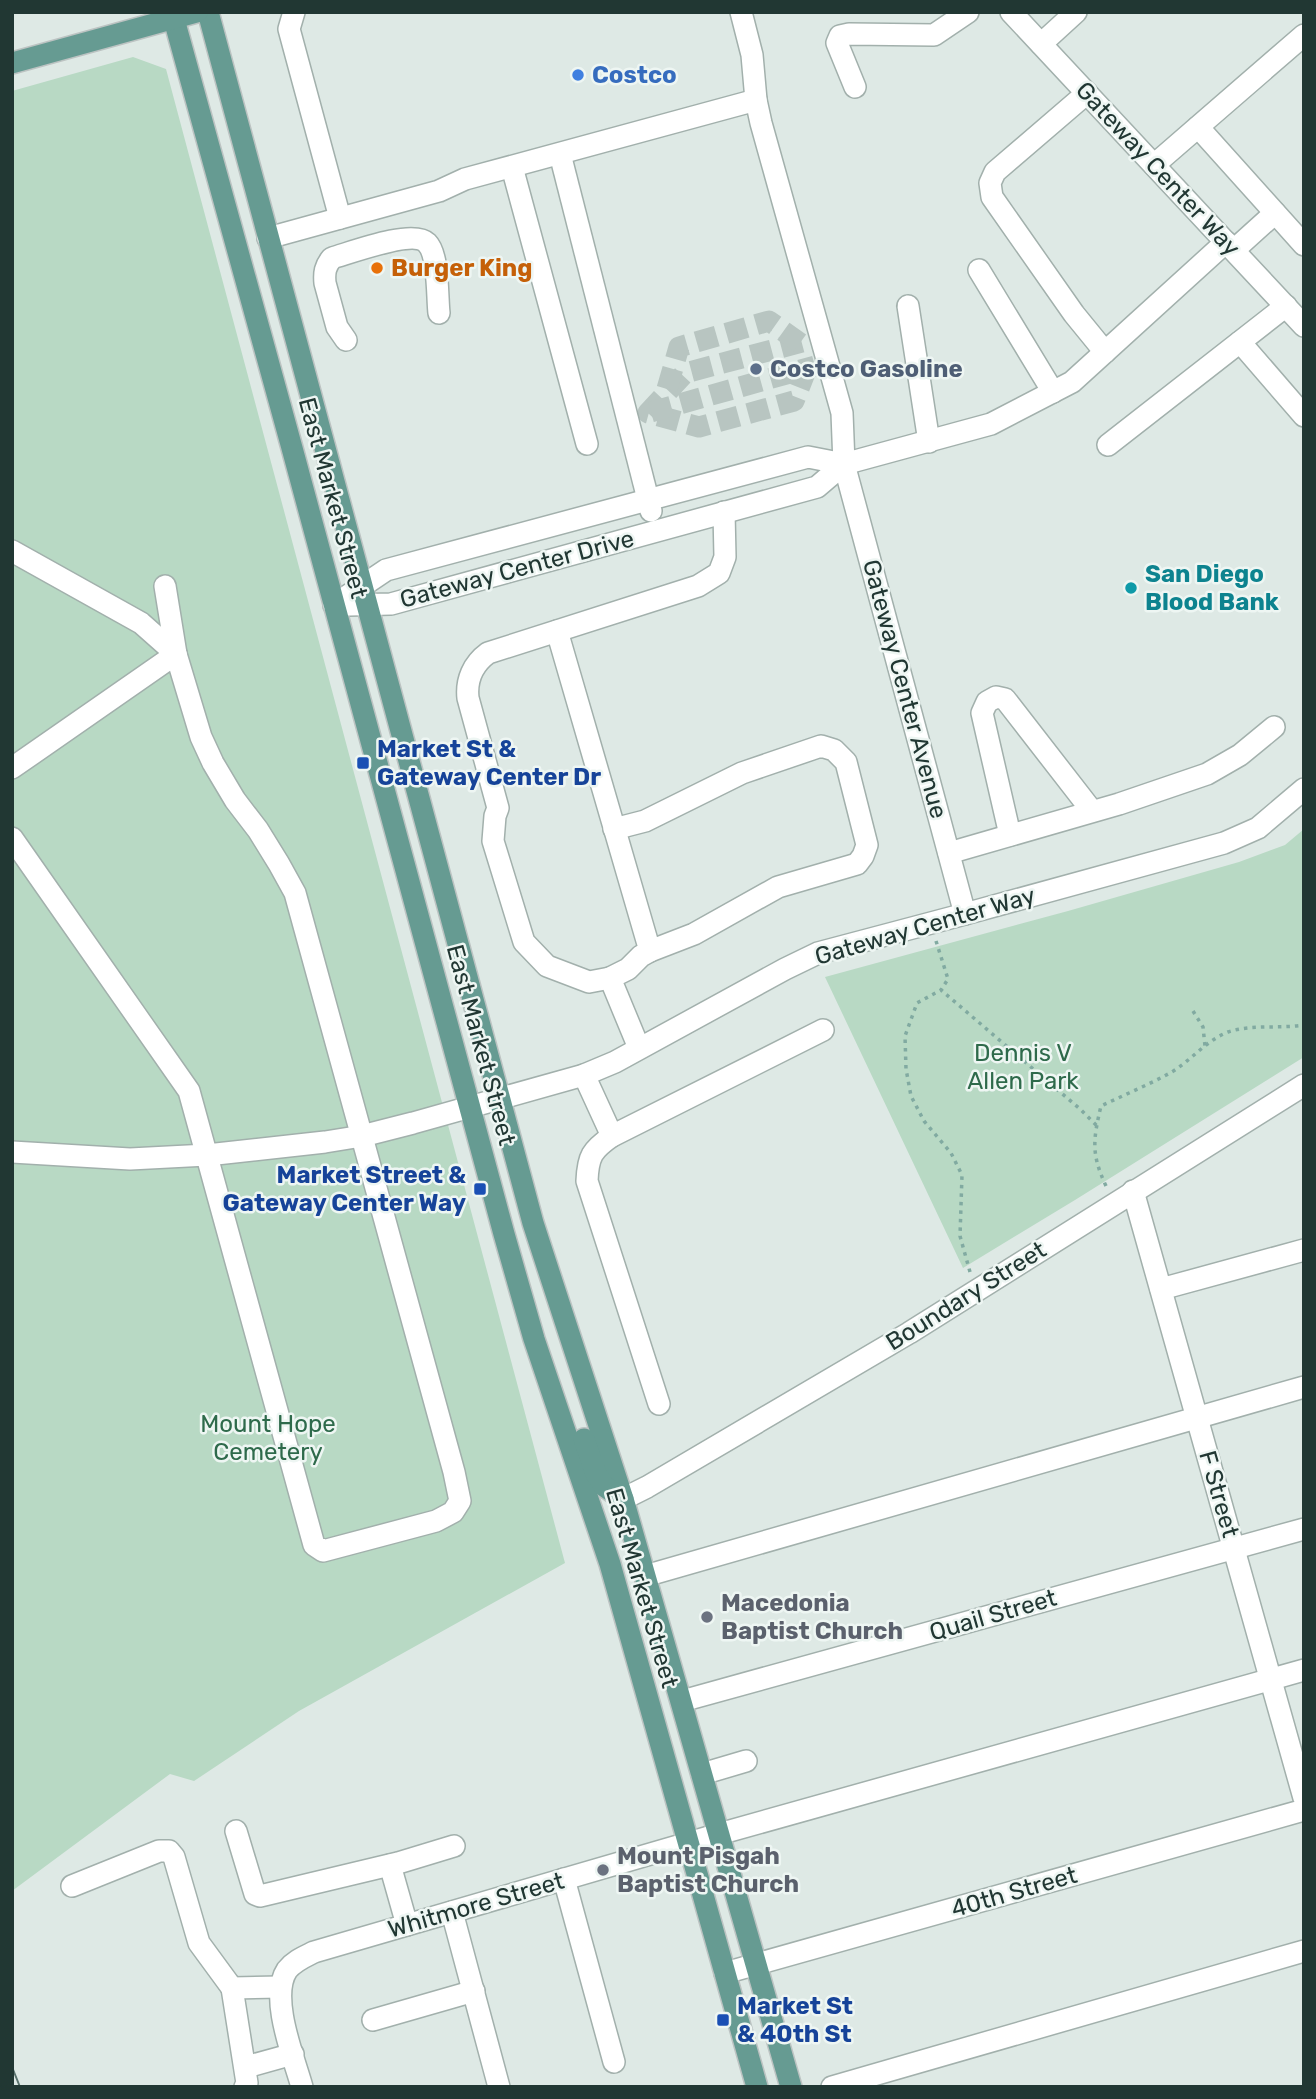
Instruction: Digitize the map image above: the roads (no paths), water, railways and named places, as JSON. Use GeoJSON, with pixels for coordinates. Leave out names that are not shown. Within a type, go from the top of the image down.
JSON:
{"type":"FeatureCollection","features":[{"type":"Feature","properties":{"kind":"main road"},"geometry":{"type":"LineString","coordinates":[[12,63],[173,15],[197,12]]}},
{"type":"Feature","properties":{"kind":"main road","name":"East Market Street"},"geometry":{"type":"LineString","coordinates":[[208,12],[536,1233],[623,1499],[791,2087]]}},
{"type":"Feature","properties":{"kind":"main road","name":"East Market Street"},"geometry":{"type":"LineString","coordinates":[[173,15],[515,1273],[534,1339],[610,1564],[757,2087]]}},
{"type":"Feature","properties":{"kind":"main road"},"geometry":{"type":"LineString","coordinates":[[515,1273],[541,1315],[596,1474],[604,1486],[623,1499]]}},
{"type":"Feature","properties":{"kind":"street"},"geometry":{"type":"LineString","coordinates":[[294,12],[289,29],[340,218]]}},
{"type":"Feature","properties":{"kind":"street","name":"Gateway Center Avenue"},"geometry":{"type":"LineString","coordinates":[[741,12],[752,55],[761,123],[842,413],[844,464],[965,915]]}},
{"type":"Feature","properties":{"kind":"street"},"geometry":{"type":"LineString","coordinates":[[855,87],[836,43],[840,36],[934,35],[968,12]]}},
{"type":"Feature","properties":{"kind":"street","name":"Gateway Center Way"},"geometry":{"type":"LineString","coordinates":[[1011,12],[1304,326]]}},
{"type":"Feature","properties":{"kind":"street"},"geometry":{"type":"LineString","coordinates":[[1041,44],[1076,12]]}},
{"type":"Feature","properties":{"kind":"street"},"geometry":{"type":"LineString","coordinates":[[1154,165],[1304,35]]}},
{"type":"Feature","properties":{"kind":"street"},"geometry":{"type":"LineString","coordinates":[[1087,93],[995,172],[990,183],[992,197],[1016,233],[1105,352]]}},
{"type":"Feature","properties":{"kind":"street"},"geometry":{"type":"LineString","coordinates":[[268,238],[439,191],[465,179],[756,100]]}},
{"type":"Feature","properties":{"kind":"street"},"geometry":{"type":"LineString","coordinates":[[1198,127],[1304,245]]}},
{"type":"Feature","properties":{"kind":"street"},"geometry":{"type":"LineString","coordinates":[[560,154],[656,530]]}},
{"type":"Feature","properties":{"kind":"street"},"geometry":{"type":"LineString","coordinates":[[512,167],[587,444]]}},
{"type":"Feature","properties":{"kind":"street","name":"Gateway Center Drive"},"geometry":{"type":"LineString","coordinates":[[334,605],[364,595],[386,570],[808,457],[844,464],[991,424],[1072,382],[1230,246],[1275,213]]}},
{"type":"Feature","properties":{"kind":"street"},"geometry":{"type":"LineString","coordinates":[[346,340],[338,327],[325,283],[326,268],[332,258],[370,247],[419,238],[427,243],[432,251],[439,313]]}},
{"type":"Feature","properties":{"kind":"street"},"geometry":{"type":"LineString","coordinates":[[979,270],[1053,392]]}},
{"type":"Feature","properties":{"kind":"street"},"geometry":{"type":"LineString","coordinates":[[908,306],[929,442]]}},
{"type":"Feature","properties":{"kind":"street"},"geometry":{"type":"LineString","coordinates":[[1108,445],[1286,306]]}},
{"type":"Feature","properties":{"kind":"street"},"geometry":{"type":"LineString","coordinates":[[1240,342],[1304,416]]}},
{"type":"Feature","properties":{"kind":"street","name":"Gateway Center Drive"},"geometry":{"type":"LineString","coordinates":[[364,595],[391,604],[817,487],[844,464]]}},
{"type":"Feature","properties":{"kind":"street"},"geometry":{"type":"LineString","coordinates":[[614,829],[645,821],[742,773],[821,746],[834,750],[846,762],[867,845],[857,864],[778,887],[694,934],[650,951],[628,969],[610,978],[589,982],[547,966],[524,942],[493,841],[498,807],[468,698],[467,685],[478,660],[488,653],[698,586],[719,573],[725,557],[724,512]]}},
{"type":"Feature","properties":{"kind":"street"},"geometry":{"type":"LineString","coordinates":[[12,551],[141,623],[176,654]]}},
{"type":"Feature","properties":{"kind":"street"},"geometry":{"type":"LineString","coordinates":[[12,838],[189,1091],[314,1545],[323,1551],[436,1521],[453,1512],[460,1501],[450,1459],[295,893],[213,763],[201,737],[176,654],[165,586]]}},
{"type":"Feature","properties":{"kind":"street"},"geometry":{"type":"LineString","coordinates":[[557,631],[650,951]]}},
{"type":"Feature","properties":{"kind":"street"},"geometry":{"type":"LineString","coordinates":[[12,768],[176,654]]}},
{"type":"Feature","properties":{"kind":"street"},"geometry":{"type":"LineString","coordinates":[[1010,835],[982,713],[987,702],[996,697],[1005,698],[1092,811]]}},
{"type":"Feature","properties":{"kind":"street"},"geometry":{"type":"LineString","coordinates":[[949,853],[1207,774],[1240,755],[1274,727]]}},
{"type":"Feature","properties":{"kind":"street","name":"Gateway Center Way"},"geometry":{"type":"LineString","coordinates":[[12,1152],[130,1159],[207,1155],[362,1136],[500,1100],[584,1075],[615,1062],[818,953],[1224,843],[1258,828],[1304,789]]}},
{"type":"Feature","properties":{"kind":"street"},"geometry":{"type":"LineString","coordinates":[[610,978],[639,1048]]}},
{"type":"Feature","properties":{"kind":"street"},"geometry":{"type":"LineString","coordinates":[[659,1404],[587,1181],[588,1165],[594,1148],[612,1136],[823,1030]]}},
{"type":"Feature","properties":{"kind":"street"},"geometry":{"type":"LineString","coordinates":[[584,1075],[612,1136]]}},
{"type":"Feature","properties":{"kind":"street","name":"Boundary Street"},"geometry":{"type":"LineString","coordinates":[[623,1499],[648,1487],[885,1347],[1304,1085]]}},
{"type":"Feature","properties":{"kind":"street","name":"F Street"},"geometry":{"type":"LineString","coordinates":[[1133,1191],[1304,1798]]}},
{"type":"Feature","properties":{"kind":"street"},"geometry":{"type":"LineString","coordinates":[[1161,1289],[1304,1250]]}},
{"type":"Feature","properties":{"kind":"street"},"geometry":{"type":"LineString","coordinates":[[645,1576],[1304,1387]]}},
{"type":"Feature","properties":{"kind":"street","name":"Quail Street"},"geometry":{"type":"LineString","coordinates":[[682,1701],[1304,1529]]}},
{"type":"Feature","properties":{"kind":"street","name":"Whitmore Street"},"geometry":{"type":"LineString","coordinates":[[281,1987],[287,1970],[299,1959],[314,1952],[719,1834],[1304,1670]]}},
{"type":"Feature","properties":{"kind":"street"},"geometry":{"type":"LineString","coordinates":[[702,1774],[746,1762]]}},
{"type":"Feature","properties":{"kind":"street","name":"40th Street"},"geometry":{"type":"LineString","coordinates":[[725,1973],[1304,1810]]}},
{"type":"Feature","properties":{"kind":"street"},"geometry":{"type":"LineString","coordinates":[[236,1831],[255,1894],[260,1896],[390,1865],[454,1846]]}},
{"type":"Feature","properties":{"kind":"street"},"geometry":{"type":"LineString","coordinates":[[72,1886],[159,1851],[169,1851],[174,1857],[200,1943],[232,1987],[245,2077],[293,2054]]}},
{"type":"Feature","properties":{"kind":"street"},"geometry":{"type":"LineString","coordinates":[[390,1865],[407,1925]]}},
{"type":"Feature","properties":{"kind":"street"},"geometry":{"type":"LineString","coordinates":[[564,1879],[614,2062]]}},
{"type":"Feature","properties":{"kind":"street"},"geometry":{"type":"LineString","coordinates":[[452,1912],[499,2087]]}},
{"type":"Feature","properties":{"kind":"street"},"geometry":{"type":"LineString","coordinates":[[832,2087],[1304,1951]]}},
{"type":"Feature","properties":{"kind":"street"},"geometry":{"type":"LineString","coordinates":[[232,1987],[281,1987],[281,2011],[302,2087]]}},
{"type":"Feature","properties":{"kind":"street"},"geometry":{"type":"LineString","coordinates":[[373,2020],[474,1991]]}},
{"type":"Feature","properties":{"kind":"tunnel"},"geometry":{"type":"LineString","coordinates":[[667,389],[679,347],[769,321],[800,343]]}},
{"type":"Feature","properties":{"kind":"tunnel"},"geometry":{"type":"LineString","coordinates":[[807,368],[794,401],[699,427],[648,413],[685,373],[821,337]]}},
{"type":"Feature","properties":{"kind":"tunnel"},"geometry":{"type":"LineString","coordinates":[[651,412],[815,366]]}},
{"type":"Feature","properties":{"kind":"tram line"},"geometry":{"type":"LineString","coordinates":[[12,2067],[20,2087]]}},
{"type":"Feature","properties":{"kind":"place","name":"Costco"},"geometry":{"type":"Point","coordinates":[578,75]}},
{"type":"Feature","properties":{"kind":"place","name":"Burger King"},"geometry":{"type":"Point","coordinates":[377,268]}},
{"type":"Feature","properties":{"kind":"place","name":"Costco Gasoline"},"geometry":{"type":"Point","coordinates":[756,369]}},
{"type":"Feature","properties":{"kind":"place","name":"San Diego Blood Bank"},"geometry":{"type":"Point","coordinates":[1131,588]}},
{"type":"Feature","properties":{"kind":"place","name":"Market St & Gateway Center Dr"},"geometry":{"type":"Point","coordinates":[363,763]}},
{"type":"Feature","properties":{"kind":"place","name":"Market Street & Gateway Center Way"},"geometry":{"type":"Point","coordinates":[480,1189]}},
{"type":"Feature","properties":{"kind":"place","name":"Macedonia Baptist Church"},"geometry":{"type":"Point","coordinates":[707,1617]}},
{"type":"Feature","properties":{"kind":"place","name":"Mount Pisgah Baptist Church"},"geometry":{"type":"Point","coordinates":[603,1870]}},
{"type":"Feature","properties":{"kind":"place","name":"Market St & 40th St"},"geometry":{"type":"Point","coordinates":[723,2020]}},
{"type":"Feature","properties":{"kind":"park label","name":"Dennis V Allen Park"},"geometry":{"type":"Point","coordinates":[1023,1067]}},
{"type":"Feature","properties":{"kind":"park label","name":"Mount Hope Cemetery"},"geometry":{"type":"Point","coordinates":[268,1438]}}]}
